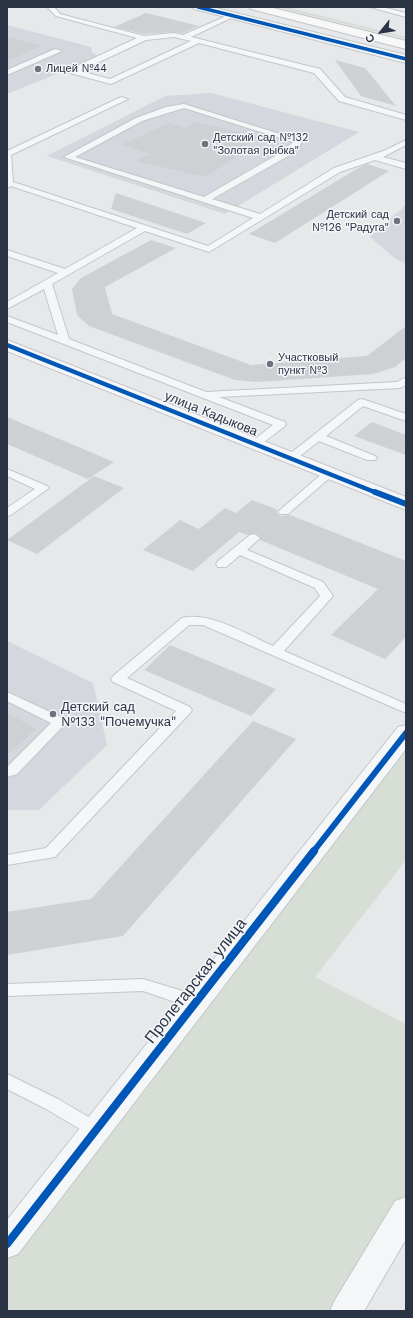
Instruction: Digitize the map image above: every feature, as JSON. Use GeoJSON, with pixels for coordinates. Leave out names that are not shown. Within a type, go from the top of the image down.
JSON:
{"type":"FeatureCollection","features":[{"type":"Feature","properties":{"kind":"main road"},"geometry":{"type":"LineString","coordinates":[[255,7],[406,44]]}},
{"type":"Feature","properties":{"kind":"street"},"geometry":{"type":"LineString","coordinates":[[198,7],[406,59]]}},
{"type":"Feature","properties":{"kind":"street","name":"улица Кадыкова"},"geometry":{"type":"LineString","coordinates":[[7,345],[406,504]]}},
{"type":"Feature","properties":{"kind":"street","name":"Пролетарская улица"},"geometry":{"type":"LineString","coordinates":[[7,1244],[406,733]]}},
{"type":"Feature","properties":{"kind":"street"},"geometry":{"type":"LineString","coordinates":[[346,1311],[406,1211]]}},
{"type":"Feature","properties":{"kind":"lane"},"geometry":{"type":"LineString","coordinates":[[50,7],[58,14],[144,38]]}},
{"type":"Feature","properties":{"kind":"lane"},"geometry":{"type":"LineString","coordinates":[[373,7],[406,15]]}},
{"type":"Feature","properties":{"kind":"lane"},"geometry":{"type":"LineString","coordinates":[[185,37],[231,16]]}},
{"type":"Feature","properties":{"kind":"lane"},"geometry":{"type":"LineString","coordinates":[[198,41],[111,82],[73,71],[144,38],[174,35],[185,37],[317,71],[342,99],[406,118]]}},
{"type":"Feature","properties":{"kind":"lane"},"geometry":{"type":"LineString","coordinates":[[7,73],[58,51]]}},
{"type":"Feature","properties":{"kind":"lane"},"geometry":{"type":"LineString","coordinates":[[124,99],[7,154],[8,184],[210,249],[337,170],[389,152],[406,142]]}},
{"type":"Feature","properties":{"kind":"lane"},"geometry":{"type":"LineString","coordinates":[[206,199],[285,154],[296,146],[298,141],[184,106],[170,108],[150,115],[68,157],[260,217]]}},
{"type":"Feature","properties":{"kind":"lane"},"geometry":{"type":"LineString","coordinates":[[375,157],[406,166]]}},
{"type":"Feature","properties":{"kind":"lane"},"geometry":{"type":"LineString","coordinates":[[8,303],[47,283],[144,228]]}},
{"type":"Feature","properties":{"kind":"lane"},"geometry":{"type":"LineString","coordinates":[[7,254],[66,272]]}},
{"type":"Feature","properties":{"kind":"lane"},"geometry":{"type":"LineString","coordinates":[[47,283],[65,342]]}},
{"type":"Feature","properties":{"kind":"lane"},"geometry":{"type":"LineString","coordinates":[[7,319],[281,424],[255,444]]}},
{"type":"Feature","properties":{"kind":"lane"},"geometry":{"type":"LineString","coordinates":[[203,394],[400,385],[406,380]]}},
{"type":"Feature","properties":{"kind":"lane"},"geometry":{"type":"LineString","coordinates":[[292,458],[362,402],[406,418]]}},
{"type":"Feature","properties":{"kind":"lane"},"geometry":{"type":"LineString","coordinates":[[318,437],[371,458]]}},
{"type":"Feature","properties":{"kind":"lane"},"geometry":{"type":"LineString","coordinates":[[7,472],[42,488],[7,513]]}},
{"type":"Feature","properties":{"kind":"lane"},"geometry":{"type":"LineString","coordinates":[[284,512],[329,473]]}},
{"type":"Feature","properties":{"kind":"lane"},"geometry":{"type":"LineString","coordinates":[[222,564],[254,538]]}},
{"type":"Feature","properties":{"kind":"lane"},"geometry":{"type":"LineString","coordinates":[[238,550],[319,585],[327,596],[276,651]]}},
{"type":"Feature","properties":{"kind":"lane"},"geometry":{"type":"LineString","coordinates":[[7,860],[50,853],[185,710],[118,679],[186,621],[205,621],[406,709]]}},
{"type":"Feature","properties":{"kind":"lane"},"geometry":{"type":"LineString","coordinates":[[7,696],[60,722],[12,771],[7,772]]}},
{"type":"Feature","properties":{"kind":"lane"},"geometry":{"type":"LineString","coordinates":[[7,990],[143,985],[196,1002]]}},
{"type":"Feature","properties":{"kind":"lane"},"geometry":{"type":"LineString","coordinates":[[7,1081],[52,1104],[96,1130]]}},
{"type":"Feature","properties":{"kind":"shaded area"},"geometry":{"type":"Polygon","coordinates":[[[276,7],[286,7],[406,37],[406,39],[276,7]]]}},
{"type":"Feature","properties":{"kind":"shaded area","name":"Лицей №44"},"geometry":{"type":"Polygon","coordinates":[[[7,25],[91,47],[92,52],[99,57],[7,94],[7,25]]]}},
{"type":"Feature","properties":{"kind":"shaded area","name":"Детский сад №132 \"Золотая рыбка\""},"geometry":{"type":"Polygon","coordinates":[[[211,93],[359,132],[225,214],[47,156],[165,96],[211,93]]]}},
{"type":"Feature","properties":{"kind":"shaded area","name":"Детский сад №126 \"Радуга\""},"geometry":{"type":"Polygon","coordinates":[[[406,205],[406,263],[397,260],[370,237],[406,205]]]}},
{"type":"Feature","properties":{"kind":"shaded area","name":"Детский сад №133 \"Почемучка\""},"geometry":{"type":"Polygon","coordinates":[[[7,641],[93,683],[107,745],[39,810],[7,810],[7,641]]]}},
{"type":"Feature","properties":{"kind":"shaded area"},"geometry":{"type":"Polygon","coordinates":[[[406,733],[406,860],[315,977],[406,1024],[406,1208],[344,1311],[7,1311],[7,1246],[406,733]]]}},
{"type":"Feature","properties":{"kind":"building"},"geometry":{"type":"Polygon","coordinates":[[[146,13],[199,26],[183,33],[174,32],[144,34],[114,27],[146,13]]]}},
{"type":"Feature","properties":{"kind":"building"},"geometry":{"type":"Polygon","coordinates":[[[7,37],[42,46],[7,61],[7,37]]]}},
{"type":"Feature","properties":{"kind":"building"},"geometry":{"type":"Polygon","coordinates":[[[335,60],[365,68],[396,106],[361,96],[335,60]]]}},
{"type":"Feature","properties":{"kind":"building"},"geometry":{"type":"Polygon","coordinates":[[[196,122],[259,137],[239,149],[246,151],[205,177],[136,161],[150,154],[121,145],[169,123],[186,128],[196,122]]]}},
{"type":"Feature","properties":{"kind":"building"},"geometry":{"type":"Polygon","coordinates":[[[367,164],[389,171],[275,243],[249,234],[360,167],[367,164]]]}},
{"type":"Feature","properties":{"kind":"building"},"geometry":{"type":"Polygon","coordinates":[[[116,193],[206,223],[187,234],[111,209],[116,193]]]}},
{"type":"Feature","properties":{"kind":"building"},"geometry":{"type":"Polygon","coordinates":[[[151,240],[176,248],[105,287],[112,314],[251,365],[367,356],[406,326],[406,358],[395,367],[373,374],[257,382],[235,380],[89,326],[77,315],[72,289],[81,278],[151,240]]]}},
{"type":"Feature","properties":{"kind":"building"},"geometry":{"type":"Polygon","coordinates":[[[7,417],[114,462],[88,479],[7,444],[7,417]]]}},
{"type":"Feature","properties":{"kind":"building"},"geometry":{"type":"Polygon","coordinates":[[[372,422],[406,435],[406,455],[354,436],[372,422]]]}},
{"type":"Feature","properties":{"kind":"building"},"geometry":{"type":"Polygon","coordinates":[[[94,476],[124,488],[37,554],[7,540],[94,476]]]}},
{"type":"Feature","properties":{"kind":"building"},"geometry":{"type":"Polygon","coordinates":[[[252,500],[278,510],[276,512],[280,516],[290,515],[406,561],[406,637],[385,659],[331,635],[378,589],[260,540],[261,537],[255,533],[248,535],[239,532],[193,571],[143,550],[180,520],[199,529],[225,508],[236,513],[252,500]]]}},
{"type":"Feature","properties":{"kind":"building"},"geometry":{"type":"Polygon","coordinates":[[[170,645],[276,689],[251,716],[144,670],[170,645]]]}},
{"type":"Feature","properties":{"kind":"building"},"geometry":{"type":"Polygon","coordinates":[[[7,713],[37,729],[7,754],[7,713]]]}},
{"type":"Feature","properties":{"kind":"building"},"geometry":{"type":"Polygon","coordinates":[[[253,721],[296,739],[123,936],[7,955],[7,912],[91,899],[253,721]]]}},
{"type":"Feature","properties":{"kind":"cycle path"},"geometry":{"type":"LineString","coordinates":[[198,7],[406,59]]}},
{"type":"Feature","properties":{"kind":"cycle path"},"geometry":{"type":"LineString","coordinates":[[7,345],[406,504]]}},
{"type":"Feature","properties":{"kind":"cycle path"},"geometry":{"type":"LineString","coordinates":[[7,1244],[406,733]]}},
{"type":"Feature","properties":{"kind":"place","name":"Лицей №44"},"geometry":{"type":"Point","coordinates":[38,69]}},
{"type":"Feature","properties":{"kind":"place","name":"Детский сад №132 \"Золотая рыбка\""},"geometry":{"type":"Point","coordinates":[205,144]}},
{"type":"Feature","properties":{"kind":"place","name":"Детский сад №126 \"Радуга\""},"geometry":{"type":"Point","coordinates":[397,221]}},
{"type":"Feature","properties":{"kind":"place","name":"Участковый пункт №3"},"geometry":{"type":"Point","coordinates":[270,364]}},
{"type":"Feature","properties":{"kind":"place","name":"Детский сад №133 \"Почемучка\""},"geometry":{"type":"Point","coordinates":[53,714]}}]}
